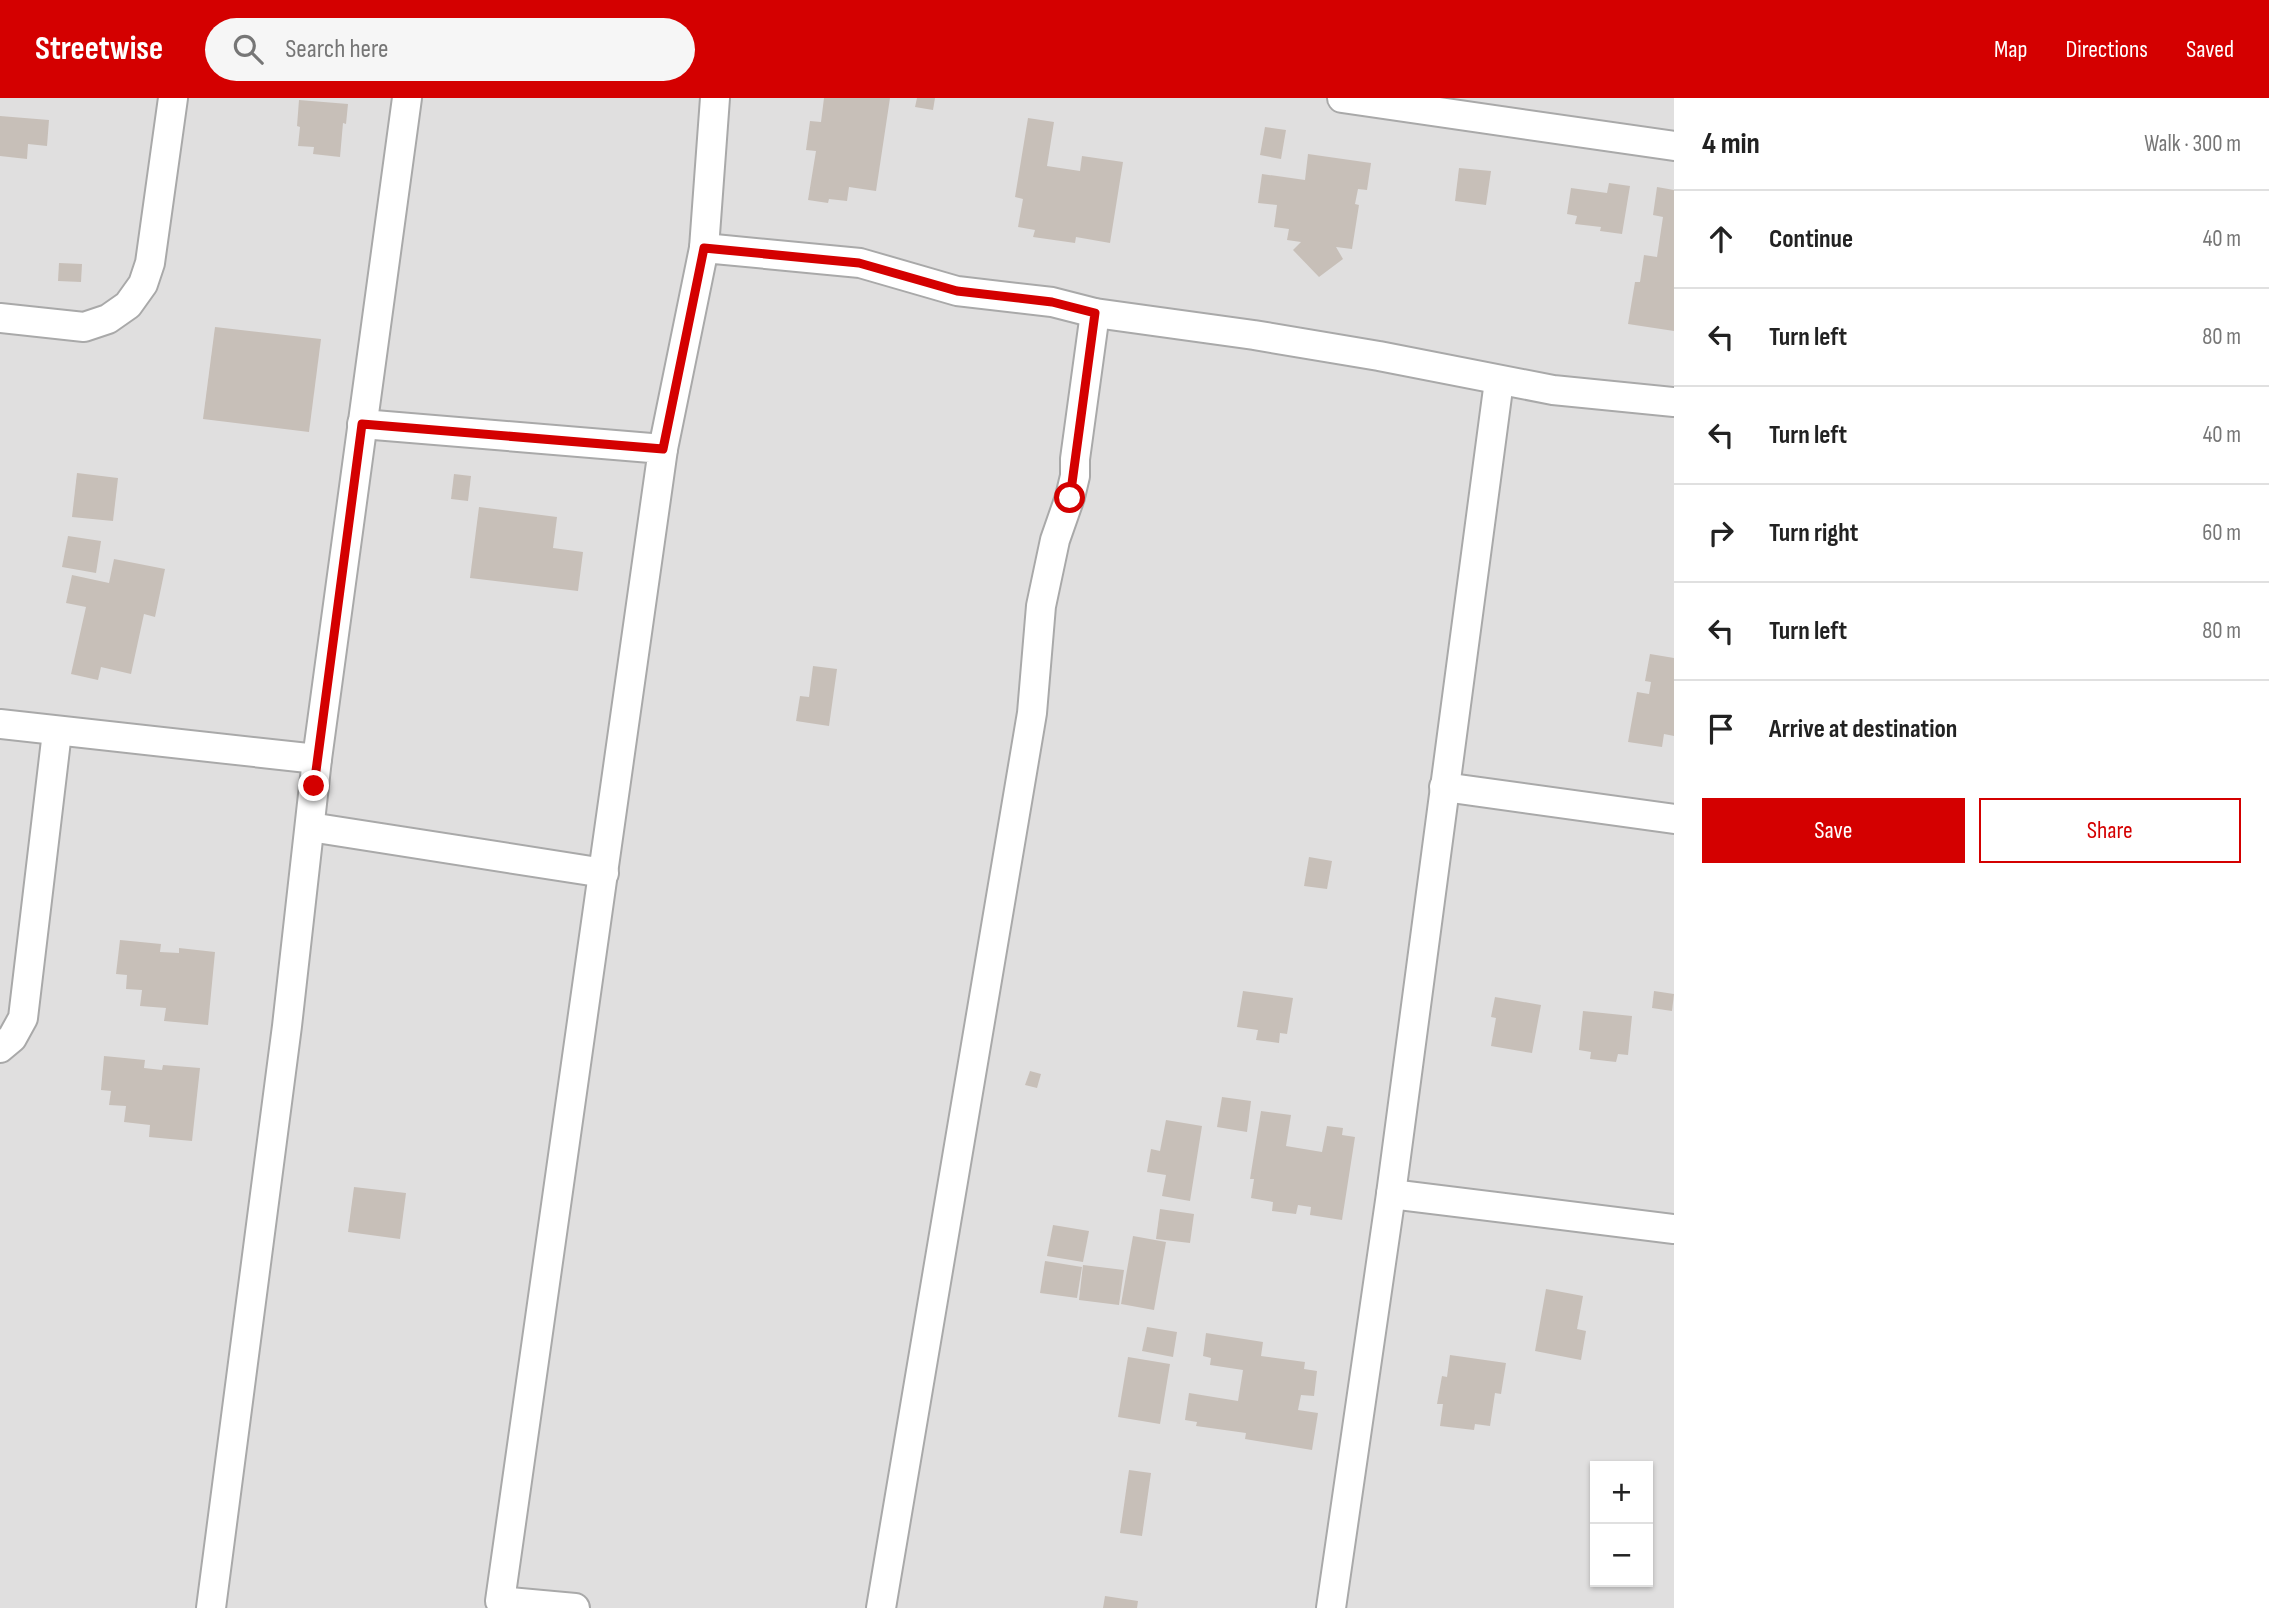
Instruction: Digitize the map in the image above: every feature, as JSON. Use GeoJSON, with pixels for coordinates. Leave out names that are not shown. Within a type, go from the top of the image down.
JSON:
{"type":"FeatureCollection","features":[{"type":"Feature","properties":{"kind":"street"},"geometry":{"type":"LineString","coordinates":[[0,318],[84,327],[108,319],[128,305],[143,284],[150,263],[173,98]]}},
{"type":"Feature","properties":{"kind":"street"},"geometry":{"type":"LineString","coordinates":[[211,1608],[258,1259],[317,759],[407,98]]}},
{"type":"Feature","properties":{"kind":"street"},"geometry":{"type":"LineString","coordinates":[[575,1608],[500,1601],[663,449],[704,248],[715,98]]}},
{"type":"Feature","properties":{"kind":"street"},"geometry":{"type":"LineString","coordinates":[[1342,98],[1486,109],[1674,146]]}},
{"type":"Feature","properties":{"kind":"street"},"geometry":{"type":"LineString","coordinates":[[704,248],[859,263],[957,291],[1052,302],[1095,313],[1254,335],[1553,390],[1674,402]]}},
{"type":"Feature","properties":{"kind":"street"},"geometry":{"type":"LineString","coordinates":[[881,1608],[1032,713],[1041,606],[1055,540],[1070,498],[1074,476],[1074,459],[1095,313]]}},
{"type":"Feature","properties":{"kind":"street"},"geometry":{"type":"LineString","coordinates":[[1331,1608],[1391,1194],[1499,381]]}},
{"type":"Feature","properties":{"kind":"street"},"geometry":{"type":"LineString","coordinates":[[362,424],[663,449]]}},
{"type":"Feature","properties":{"kind":"street"},"geometry":{"type":"LineString","coordinates":[[0,724],[317,759]]}},
{"type":"Feature","properties":{"kind":"street"},"geometry":{"type":"LineString","coordinates":[[0,1048],[12,1038],[23,1018],[57,732]]}},
{"type":"Feature","properties":{"kind":"street"},"geometry":{"type":"LineString","coordinates":[[1444,788],[1674,819]]}},
{"type":"Feature","properties":{"kind":"street"},"geometry":{"type":"LineString","coordinates":[[310,827],[604,873]]}},
{"type":"Feature","properties":{"kind":"street"},"geometry":{"type":"LineString","coordinates":[[1391,1194],[1674,1229]]}},
{"type":"Feature","properties":{"kind":"shaded area"},"geometry":{"type":"Polygon","coordinates":[[[0,98],[1674,98],[1674,1608],[0,1608],[0,98]]]}},
{"type":"Feature","properties":{"kind":"building"},"geometry":{"type":"Polygon","coordinates":[[[824,98],[890,98],[876,191],[849,187],[847,201],[829,199],[828,203],[808,200],[816,151],[806,150],[810,121],[821,122],[824,98]]]}},
{"type":"Feature","properties":{"kind":"building"},"geometry":{"type":"Polygon","coordinates":[[[917,98],[935,98],[933,110],[915,107],[917,98]]]}},
{"type":"Feature","properties":{"kind":"building"},"geometry":{"type":"Polygon","coordinates":[[[299,100],[348,104],[346,124],[343,123],[340,157],[313,154],[314,147],[298,146],[299,100]]]}},
{"type":"Feature","properties":{"kind":"building"},"geometry":{"type":"Polygon","coordinates":[[[0,116],[49,120],[47,146],[28,144],[27,159],[0,156],[0,116]]]}},
{"type":"Feature","properties":{"kind":"building"},"geometry":{"type":"Polygon","coordinates":[[[1028,118],[1054,122],[1047,166],[1080,171],[1082,156],[1123,162],[1110,243],[1076,237],[1075,243],[1033,237],[1035,230],[1018,227],[1023,199],[1015,197],[1028,118]]]}},
{"type":"Feature","properties":{"kind":"building"},"geometry":{"type":"Polygon","coordinates":[[[1265,127],[1286,130],[1281,159],[1260,155],[1265,127]]]}},
{"type":"Feature","properties":{"kind":"building"},"geometry":{"type":"Polygon","coordinates":[[[1308,154],[1371,163],[1367,190],[1358,189],[1355,204],[1359,205],[1352,249],[1336,247],[1343,259],[1319,277],[1293,250],[1301,242],[1287,240],[1289,229],[1274,227],[1277,205],[1258,203],[1262,174],[1305,180],[1308,154]]]}},
{"type":"Feature","properties":{"kind":"building"},"geometry":{"type":"Polygon","coordinates":[[[1459,168],[1491,171],[1486,205],[1455,201],[1459,168]]]}},
{"type":"Feature","properties":{"kind":"building"},"geometry":{"type":"Polygon","coordinates":[[[1609,183],[1630,186],[1622,234],[1600,231],[1601,227],[1575,224],[1577,216],[1567,214],[1571,188],[1607,193],[1609,183]]]}},
{"type":"Feature","properties":{"kind":"building"},"geometry":{"type":"Polygon","coordinates":[[[1657,187],[1674,190],[1674,331],[1628,324],[1635,282],[1640,282],[1644,255],[1657,257],[1663,217],[1653,215],[1657,187]]]}},
{"type":"Feature","properties":{"kind":"building"},"geometry":{"type":"Polygon","coordinates":[[[59,263],[82,264],[81,282],[58,281],[59,263]]]}},
{"type":"Feature","properties":{"kind":"building"},"geometry":{"type":"Polygon","coordinates":[[[215,327],[321,339],[309,432],[203,419],[215,327]]]}},
{"type":"Feature","properties":{"kind":"building"},"geometry":{"type":"Polygon","coordinates":[[[77,473],[118,478],[113,521],[72,517],[77,473]]]}},
{"type":"Feature","properties":{"kind":"building"},"geometry":{"type":"Polygon","coordinates":[[[454,474],[471,476],[468,501],[451,499],[454,474]]]}},
{"type":"Feature","properties":{"kind":"building"},"geometry":{"type":"Polygon","coordinates":[[[479,507],[557,517],[553,548],[583,552],[578,591],[470,578],[479,507]]]}},
{"type":"Feature","properties":{"kind":"building"},"geometry":{"type":"Polygon","coordinates":[[[68,536],[101,541],[96,573],[62,567],[68,536]]]}},
{"type":"Feature","properties":{"kind":"building"},"geometry":{"type":"Polygon","coordinates":[[[114,559],[165,569],[155,617],[144,614],[131,674],[101,667],[98,680],[71,674],[86,607],[66,603],[72,575],[109,583],[114,559]]]}},
{"type":"Feature","properties":{"kind":"building"},"geometry":{"type":"Polygon","coordinates":[[[1650,654],[1674,658],[1674,736],[1664,734],[1662,747],[1628,742],[1637,692],[1649,694],[1651,682],[1645,681],[1650,654]]]}},
{"type":"Feature","properties":{"kind":"building"},"geometry":{"type":"Polygon","coordinates":[[[813,666],[837,669],[829,726],[796,721],[800,696],[809,697],[813,666]]]}},
{"type":"Feature","properties":{"kind":"building"},"geometry":{"type":"Polygon","coordinates":[[[1309,857],[1332,861],[1327,889],[1304,886],[1309,857]]]}},
{"type":"Feature","properties":{"kind":"building"},"geometry":{"type":"Polygon","coordinates":[[[120,940],[161,944],[160,952],[179,953],[179,948],[215,952],[208,1025],[164,1021],[166,1008],[140,1006],[142,990],[126,989],[127,975],[116,974],[120,940]]]}},
{"type":"Feature","properties":{"kind":"building"},"geometry":{"type":"Polygon","coordinates":[[[1243,991],[1293,998],[1287,1034],[1280,1033],[1279,1043],[1256,1040],[1258,1030],[1237,1027],[1243,991]]]}},
{"type":"Feature","properties":{"kind":"building"},"geometry":{"type":"Polygon","coordinates":[[[1654,991],[1674,994],[1672,1011],[1652,1008],[1654,991]]]}},
{"type":"Feature","properties":{"kind":"building"},"geometry":{"type":"Polygon","coordinates":[[[1495,997],[1541,1005],[1532,1053],[1491,1046],[1496,1018],[1491,1017],[1495,997]]]}},
{"type":"Feature","properties":{"kind":"building"},"geometry":{"type":"Polygon","coordinates":[[[1583,1011],[1632,1016],[1628,1055],[1618,1054],[1616,1062],[1590,1059],[1591,1052],[1579,1050],[1583,1011]]]}},
{"type":"Feature","properties":{"kind":"building"},"geometry":{"type":"Polygon","coordinates":[[[104,1056],[145,1060],[144,1068],[162,1070],[163,1065],[200,1068],[192,1141],[149,1137],[150,1125],[124,1122],[126,1106],[109,1105],[111,1091],[101,1090],[104,1056]]]}},
{"type":"Feature","properties":{"kind":"building"},"geometry":{"type":"Polygon","coordinates":[[[1030,1071],[1041,1074],[1037,1088],[1025,1085],[1030,1071]]]}},
{"type":"Feature","properties":{"kind":"building"},"geometry":{"type":"Polygon","coordinates":[[[1222,1097],[1251,1101],[1247,1132],[1217,1127],[1222,1097]]]}},
{"type":"Feature","properties":{"kind":"building"},"geometry":{"type":"Polygon","coordinates":[[[1261,1111],[1291,1115],[1286,1146],[1322,1152],[1327,1126],[1343,1128],[1342,1135],[1355,1137],[1342,1220],[1310,1215],[1311,1207],[1298,1205],[1296,1214],[1272,1211],[1273,1202],[1251,1198],[1254,1179],[1250,1179],[1261,1111]]]}},
{"type":"Feature","properties":{"kind":"building"},"geometry":{"type":"Polygon","coordinates":[[[1166,1120],[1202,1126],[1190,1201],[1162,1196],[1166,1175],[1147,1172],[1151,1149],[1160,1151],[1166,1120]]]}},
{"type":"Feature","properties":{"kind":"building"},"geometry":{"type":"Polygon","coordinates":[[[354,1187],[406,1193],[400,1239],[348,1232],[354,1187]]]}},
{"type":"Feature","properties":{"kind":"building"},"geometry":{"type":"Polygon","coordinates":[[[1160,1209],[1194,1214],[1190,1243],[1156,1239],[1160,1209]]]}},
{"type":"Feature","properties":{"kind":"building"},"geometry":{"type":"Polygon","coordinates":[[[1053,1225],[1089,1231],[1083,1262],[1047,1256],[1053,1225]]]}},
{"type":"Feature","properties":{"kind":"building"},"geometry":{"type":"Polygon","coordinates":[[[1133,1236],[1166,1242],[1154,1310],[1121,1304],[1133,1236]]]}},
{"type":"Feature","properties":{"kind":"building"},"geometry":{"type":"Polygon","coordinates":[[[1045,1261],[1082,1267],[1077,1298],[1040,1293],[1045,1261]]]}},
{"type":"Feature","properties":{"kind":"building"},"geometry":{"type":"Polygon","coordinates":[[[1083,1265],[1124,1270],[1119,1305],[1079,1300],[1083,1265]]]}},
{"type":"Feature","properties":{"kind":"building"},"geometry":{"type":"Polygon","coordinates":[[[1546,1289],[1583,1296],[1577,1329],[1586,1331],[1581,1360],[1535,1351],[1546,1289]]]}},
{"type":"Feature","properties":{"kind":"building"},"geometry":{"type":"Polygon","coordinates":[[[1147,1327],[1177,1332],[1173,1357],[1142,1351],[1147,1327]]]}},
{"type":"Feature","properties":{"kind":"building"},"geometry":{"type":"Polygon","coordinates":[[[1206,1333],[1263,1342],[1261,1356],[1305,1362],[1304,1369],[1317,1371],[1314,1396],[1301,1395],[1298,1410],[1318,1413],[1312,1450],[1245,1439],[1246,1433],[1196,1426],[1197,1422],[1185,1420],[1189,1393],[1238,1401],[1243,1370],[1210,1365],[1211,1358],[1203,1356],[1206,1333]]]}},
{"type":"Feature","properties":{"kind":"building"},"geometry":{"type":"Polygon","coordinates":[[[1450,1355],[1506,1363],[1501,1394],[1495,1393],[1490,1426],[1475,1424],[1474,1430],[1440,1426],[1443,1404],[1437,1404],[1442,1376],[1447,1377],[1450,1355]]]}},
{"type":"Feature","properties":{"kind":"building"},"geometry":{"type":"Polygon","coordinates":[[[1128,1357],[1170,1364],[1160,1424],[1118,1417],[1128,1357]]]}},
{"type":"Feature","properties":{"kind":"building"},"geometry":{"type":"Polygon","coordinates":[[[1129,1470],[1151,1473],[1142,1536],[1120,1533],[1129,1470]]]}},
{"type":"Feature","properties":{"kind":"building"},"geometry":{"type":"Polygon","coordinates":[[[1105,1596],[1138,1601],[1137,1608],[1103,1608],[1105,1596]]]}},
{"type":"Feature","properties":{"kind":"route"},"geometry":{"type":"LineString","coordinates":[[314,786],[362,424],[663,449],[704,248],[859,263],[957,291],[1052,302],[1095,313],[1070,498]]}}]}
